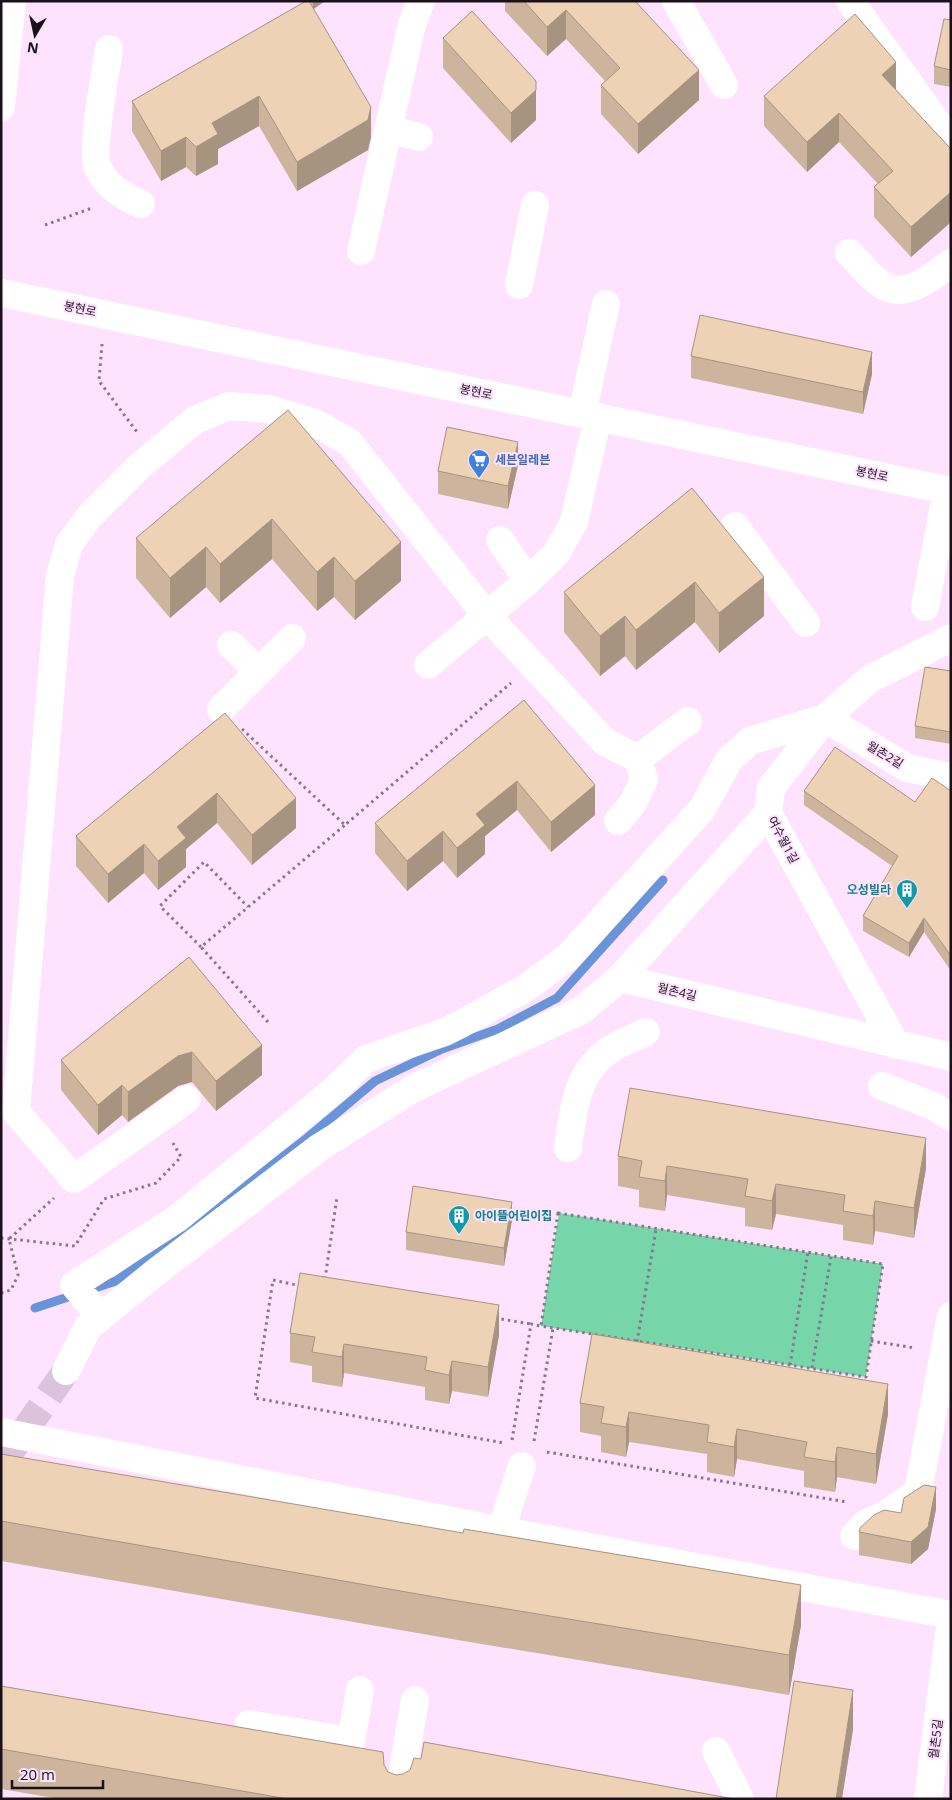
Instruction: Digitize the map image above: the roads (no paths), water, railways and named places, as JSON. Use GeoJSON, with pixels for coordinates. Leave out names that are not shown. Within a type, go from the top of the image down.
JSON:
{"type":"FeatureCollection","features":[{"type":"Feature","properties":{"kind":"street"},"geometry":{"type":"LineString","coordinates":[[1,107],[12,1]]}},
{"type":"Feature","properties":{"kind":"street"},"geometry":{"type":"LineString","coordinates":[[361,251],[412,24],[421,1]]}},
{"type":"Feature","properties":{"kind":"street"},"geometry":{"type":"LineString","coordinates":[[676,1],[724,85]]}},
{"type":"Feature","properties":{"kind":"street"},"geometry":{"type":"LineString","coordinates":[[850,1],[951,142]]}},
{"type":"Feature","properties":{"kind":"street"},"geometry":{"type":"LineString","coordinates":[[109,49],[96,146],[97,167],[132,201]]}},
{"type":"Feature","properties":{"kind":"street"},"geometry":{"type":"LineString","coordinates":[[388,129],[419,137]]}},
{"type":"Feature","properties":{"kind":"street"},"geometry":{"type":"LineString","coordinates":[[519,285],[535,205]]}},
{"type":"Feature","properties":{"kind":"street"},"geometry":{"type":"LineString","coordinates":[[850,253],[884,286],[902,290],[920,285],[951,263]]}},
{"type":"Feature","properties":{"kind":"street","name":"봉현로"},"geometry":{"type":"LineString","coordinates":[[1,292],[949,490]]}},
{"type":"Feature","properties":{"kind":"street"},"geometry":{"type":"LineString","coordinates":[[428,665],[528,581],[556,554],[574,522],[606,304]]}},
{"type":"Feature","properties":{"kind":"street"},"geometry":{"type":"LineString","coordinates":[[187,1099],[74,1179],[16,1112],[60,576],[69,544],[88,517],[154,455],[195,420],[229,406],[268,410],[315,422],[349,442],[487,616],[605,742],[638,759],[644,780],[633,803],[618,821]]}},
{"type":"Feature","properties":{"kind":"street"},"geometry":{"type":"LineString","coordinates":[[925,607],[949,490]]}},
{"type":"Feature","properties":{"kind":"street"},"geometry":{"type":"LineString","coordinates":[[735,526],[806,623]]}},
{"type":"Feature","properties":{"kind":"street"},"geometry":{"type":"LineString","coordinates":[[500,540],[528,581]]}},
{"type":"Feature","properties":{"kind":"street"},"geometry":{"type":"LineString","coordinates":[[221,709],[292,638]]}},
{"type":"Feature","properties":{"kind":"street","name":"여수월1길"},"geometry":{"type":"LineString","coordinates":[[896,1045],[768,813],[771,788],[825,718],[870,679],[951,638]]}},
{"type":"Feature","properties":{"kind":"street"},"geometry":{"type":"LineString","coordinates":[[230,644],[259,672]]}},
{"type":"Feature","properties":{"kind":"street"},"geometry":{"type":"LineString","coordinates":[[101,1317],[74,1285],[178,1218],[332,1092],[366,1059],[446,1032],[526,988],[569,956],[702,809],[728,760],[750,741],[825,718]]}},
{"type":"Feature","properties":{"kind":"street","name":"월촌2길"},"geometry":{"type":"LineString","coordinates":[[825,718],[907,768],[951,777]]}},
{"type":"Feature","properties":{"kind":"street"},"geometry":{"type":"LineString","coordinates":[[638,759],[688,721]]}},
{"type":"Feature","properties":{"kind":"street"},"geometry":{"type":"LineString","coordinates":[[66,1371],[88,1327],[320,1147],[414,1088],[582,1010],[620,978],[768,813]]}},
{"type":"Feature","properties":{"kind":"street","name":"월촌4길"},"geometry":{"type":"LineString","coordinates":[[620,978],[951,1057]]}},
{"type":"Feature","properties":{"kind":"street"},"geometry":{"type":"LineString","coordinates":[[568,1148],[575,1100],[589,1068],[608,1051],[646,1032]]}},
{"type":"Feature","properties":{"kind":"street"},"geometry":{"type":"LineString","coordinates":[[882,1086],[933,1106],[951,1117]]}},
{"type":"Feature","properties":{"kind":"street"},"geometry":{"type":"LineString","coordinates":[[854,1536],[865,1524],[885,1515],[918,1492],[943,1336]]}},
{"type":"Feature","properties":{"kind":"street"},"geometry":{"type":"LineString","coordinates":[[1,1432],[504,1531],[951,1615]]}},
{"type":"Feature","properties":{"kind":"street"},"geometry":{"type":"LineString","coordinates":[[504,1531],[507,1511],[532,1456]]}},
{"type":"Feature","properties":{"kind":"street","name":"월촌5길"},"geometry":{"type":"LineString","coordinates":[[928,1799],[951,1619]]}},
{"type":"Feature","properties":{"kind":"street"},"geometry":{"type":"LineString","coordinates":[[249,1724],[351,1741],[360,1690]]}},
{"type":"Feature","properties":{"kind":"street"},"geometry":{"type":"LineString","coordinates":[[398,1799],[415,1700]]}},
{"type":"Feature","properties":{"kind":"street"},"geometry":{"type":"LineString","coordinates":[[716,1750],[740,1799]]}},
{"type":"Feature","properties":{"kind":"waterway"},"geometry":{"type":"LineString","coordinates":[[35,1308],[116,1281],[172,1243],[307,1138],[375,1081],[442,1049],[498,1029],[557,998],[663,880]]}},
{"type":"Feature","properties":{"kind":"tunnel"},"geometry":{"type":"LineString","coordinates":[[1,1465],[66,1371]]}},
{"type":"Feature","properties":{"kind":"place","name":"세븐일레븐"},"geometry":{"type":"Point","coordinates":[479,479]}},
{"type":"Feature","properties":{"kind":"place","name":"오성빌라"},"geometry":{"type":"Point","coordinates":[907,909]}},
{"type":"Feature","properties":{"kind":"place","name":"아이뜰어린이집"},"geometry":{"type":"Point","coordinates":[459,1235]}}]}
